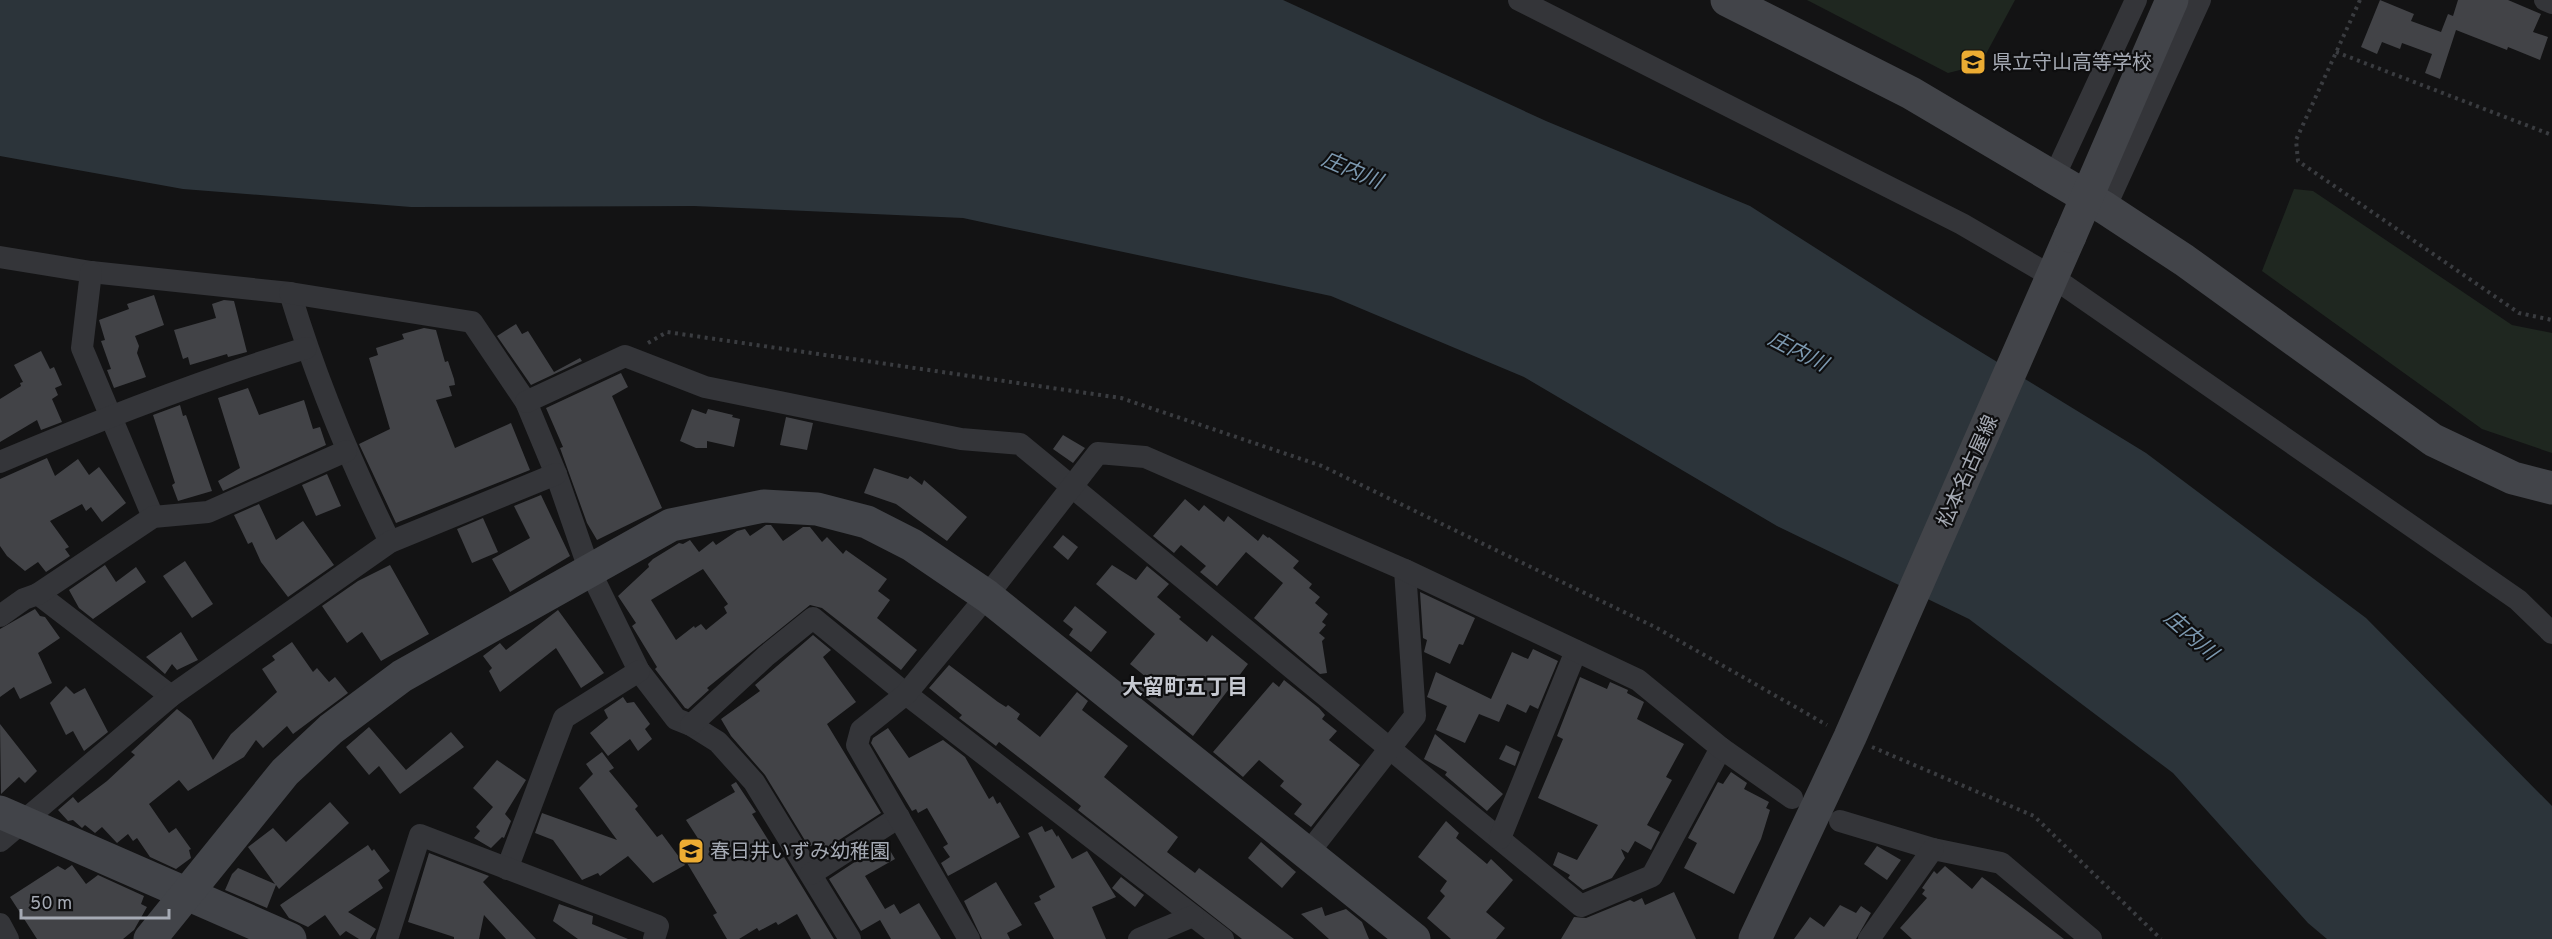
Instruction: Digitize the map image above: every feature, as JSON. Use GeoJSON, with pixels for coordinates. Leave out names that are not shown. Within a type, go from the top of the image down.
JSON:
{"type":"FeatureCollection","features":[{"type":"Feature","properties":{"kind":"street"},"geometry":{"type":"LineString","coordinates":[[1519,0],[1962,224],[2046,289],[2518,600],[2552,633]]}},
{"type":"Feature","properties":{"kind":"street"},"geometry":{"type":"LineString","coordinates":[[1727,0],[1911,93],[2105,208],[2184,260],[2433,440],[2513,478],[2552,488]]}},
{"type":"Feature","properties":{"kind":"street"},"geometry":{"type":"LineString","coordinates":[[2054,177],[2136,0]]}},
{"type":"Feature","properties":{"kind":"street","name":"松本名古屋線"},"geometry":{"type":"LineString","coordinates":[[1755,939],[1855,727],[2172,0]]}},
{"type":"Feature","properties":{"kind":"street"},"geometry":{"type":"LineString","coordinates":[[2105,208],[2200,0]]}},
{"type":"Feature","properties":{"kind":"street"},"geometry":{"type":"LineString","coordinates":[[2545,0],[2552,3]]}},
{"type":"Feature","properties":{"kind":"street"},"geometry":{"type":"LineString","coordinates":[[0,258],[91,272],[290,293],[472,322],[526,402],[556,474],[589,569],[639,672],[676,719],[691,725],[718,742],[754,782],[850,939]]}},
{"type":"Feature","properties":{"kind":"street"},"geometry":{"type":"LineString","coordinates":[[91,272],[82,348],[153,517]]}},
{"type":"Feature","properties":{"kind":"street"},"geometry":{"type":"LineString","coordinates":[[290,293],[306,348],[346,451],[390,543]]}},
{"type":"Feature","properties":{"kind":"street"},"geometry":{"type":"LineString","coordinates":[[0,462],[110,415],[225,373],[306,348]]}},
{"type":"Feature","properties":{"kind":"street"},"geometry":{"type":"LineString","coordinates":[[526,402],[626,356],[705,387],[962,439],[1020,444],[1581,906],[1652,876],[1721,748]]}},
{"type":"Feature","properties":{"kind":"street"},"geometry":{"type":"LineString","coordinates":[[0,615],[24,599],[38,594],[153,517],[208,512],[346,451]]}},
{"type":"Feature","properties":{"kind":"street"},"geometry":{"type":"LineString","coordinates":[[969,939],[857,745],[861,730],[906,694],[987,596],[1098,453],[1145,457],[1405,570],[1638,681],[1721,748],[1792,798]]}},
{"type":"Feature","properties":{"kind":"street"},"geometry":{"type":"LineString","coordinates":[[7,825],[171,696],[390,543],[556,474]]}},
{"type":"Feature","properties":{"kind":"street"},"geometry":{"type":"LineString","coordinates":[[150,939],[285,772],[331,729],[402,676],[671,525],[764,506],[817,509],[876,527],[912,545],[987,596],[1309,852],[1414,939]]}},
{"type":"Feature","properties":{"kind":"street"},"geometry":{"type":"LineString","coordinates":[[1309,852],[1415,716],[1405,570]]}},
{"type":"Feature","properties":{"kind":"street"},"geometry":{"type":"LineString","coordinates":[[38,594],[171,696]]}},
{"type":"Feature","properties":{"kind":"street"},"geometry":{"type":"LineString","coordinates":[[691,725],[813,618],[906,694],[1223,939]]}},
{"type":"Feature","properties":{"kind":"street"},"geometry":{"type":"LineString","coordinates":[[1500,838],[1576,651]]}},
{"type":"Feature","properties":{"kind":"street"},"geometry":{"type":"LineString","coordinates":[[507,868],[564,718],[639,672]]}},
{"type":"Feature","properties":{"kind":"street"},"geometry":{"type":"LineString","coordinates":[[811,874],[899,817]]}},
{"type":"Feature","properties":{"kind":"street"},"geometry":{"type":"LineString","coordinates":[[1840,821],[1933,849],[2001,863],[2091,939]]}},
{"type":"Feature","properties":{"kind":"street"},"geometry":{"type":"LineString","coordinates":[[7,825],[186,894],[290,939]]}},
{"type":"Feature","properties":{"kind":"street"},"geometry":{"type":"LineString","coordinates":[[387,939],[420,835],[658,926],[654,939]]}},
{"type":"Feature","properties":{"kind":"street"},"geometry":{"type":"LineString","coordinates":[[1869,939],[1933,849]]}},
{"type":"Feature","properties":{"kind":"street"},"geometry":{"type":"LineString","coordinates":[[1139,939],[1192,916]]}},
{"type":"Feature","properties":{"kind":"street"},"geometry":{"type":"LineString","coordinates":[[0,924],[8,939]]}},
{"type":"Feature","properties":{"kind":"path"},"geometry":{"type":"LineString","coordinates":[[2360,0],[2296,140],[2298,161],[2520,313],[2552,320]]}},
{"type":"Feature","properties":{"kind":"path"},"geometry":{"type":"LineString","coordinates":[[2336,52],[2552,135]]}},
{"type":"Feature","properties":{"kind":"shaded area"},"geometry":{"type":"Polygon","coordinates":[[[1807,0],[2015,0],[1980,65],[1948,73],[1807,0]]]}},
{"type":"Feature","properties":{"kind":"shaded area"},"geometry":{"type":"Polygon","coordinates":[[[2294,189],[2313,191],[2512,325],[2552,333],[2552,453],[2482,429],[2262,271],[2294,189]]]}},
{"type":"Feature","properties":{"kind":"water","name":"庄内川"},"geometry":{"type":"Polygon","coordinates":[[[0,0],[1283,0],[1546,121],[1750,206],[1922,316],[2146,453],[2366,618],[2552,806],[2552,939],[2327,939],[2308,923],[2173,773],[1969,619],[1777,526],[1524,377],[1331,296],[963,218],[694,206],[411,207],[183,189],[0,156],[0,0]]]}},
{"type":"Feature","properties":{"kind":"building"},"geometry":{"type":"Polygon","coordinates":[[[2380,0],[2414,14],[2411,21],[2441,32],[2448,14],[2453,16],[2458,0],[2508,0],[2541,14],[2533,32],[2548,37],[2540,60],[2456,30],[2440,79],[2425,73],[2432,54],[2402,43],[2400,49],[2382,42],[2377,54],[2361,47],[2380,0]]]}},
{"type":"Feature","properties":{"kind":"building"},"geometry":{"type":"Polygon","coordinates":[[[154,295],[164,325],[135,336],[139,346],[137,353],[146,377],[114,388],[107,370],[111,369],[101,341],[105,340],[99,320],[129,309],[127,304],[154,295]]]}},
{"type":"Feature","properties":{"kind":"building"},"geometry":{"type":"Polygon","coordinates":[[[224,300],[234,301],[247,352],[228,357],[227,354],[190,365],[188,357],[183,359],[174,330],[216,318],[212,304],[224,300]]]}},
{"type":"Feature","properties":{"kind":"building"},"geometry":{"type":"Polygon","coordinates":[[[516,324],[522,334],[528,331],[554,372],[580,358],[582,361],[531,385],[497,336],[516,324]]]}},
{"type":"Feature","properties":{"kind":"building"},"geometry":{"type":"Polygon","coordinates":[[[424,328],[436,330],[445,362],[448,361],[454,379],[455,385],[449,386],[452,396],[436,400],[455,448],[511,423],[530,470],[396,523],[359,444],[390,429],[369,358],[378,355],[376,348],[404,339],[402,334],[424,328]]]}},
{"type":"Feature","properties":{"kind":"building"},"geometry":{"type":"Polygon","coordinates":[[[41,351],[50,369],[54,367],[62,385],[55,388],[58,395],[52,399],[62,422],[41,430],[37,420],[0,442],[0,399],[21,386],[20,383],[23,382],[14,365],[41,351]]]}},
{"type":"Feature","properties":{"kind":"building"},"geometry":{"type":"Polygon","coordinates":[[[621,373],[628,387],[612,396],[662,508],[597,540],[587,523],[560,448],[563,447],[546,408],[621,373]]]}},
{"type":"Feature","properties":{"kind":"building"},"geometry":{"type":"Polygon","coordinates":[[[248,388],[259,415],[304,400],[313,429],[320,427],[326,445],[223,491],[218,481],[240,468],[218,398],[248,388]]]}},
{"type":"Feature","properties":{"kind":"building"},"geometry":{"type":"Polygon","coordinates":[[[180,405],[183,416],[186,415],[212,491],[178,501],[172,485],[175,483],[153,415],[180,405]]]}},
{"type":"Feature","properties":{"kind":"building"},"geometry":{"type":"Polygon","coordinates":[[[692,409],[706,414],[708,409],[740,419],[734,447],[707,441],[707,448],[696,448],[680,441],[692,409]]]}},
{"type":"Feature","properties":{"kind":"building"},"geometry":{"type":"Polygon","coordinates":[[[786,417],[813,423],[807,450],[780,445],[786,417]]]}},
{"type":"Feature","properties":{"kind":"building"},"geometry":{"type":"Polygon","coordinates":[[[1063,435],[1085,448],[1073,463],[1053,449],[1063,435]]]}},
{"type":"Feature","properties":{"kind":"building"},"geometry":{"type":"Polygon","coordinates":[[[47,458],[55,476],[78,459],[89,475],[99,467],[126,503],[102,522],[91,507],[86,511],[82,504],[50,521],[69,547],[65,549],[70,556],[46,572],[38,562],[25,571],[7,556],[0,546],[0,479],[47,458]]]}},
{"type":"Feature","properties":{"kind":"building"},"geometry":{"type":"Polygon","coordinates":[[[874,468],[908,479],[910,476],[922,485],[924,480],[967,517],[947,541],[896,504],[864,493],[874,468]]]}},
{"type":"Feature","properties":{"kind":"building"},"geometry":{"type":"Polygon","coordinates":[[[327,474],[341,506],[316,516],[302,485],[327,474]]]}},
{"type":"Feature","properties":{"kind":"building"},"geometry":{"type":"Polygon","coordinates":[[[541,495],[570,556],[510,592],[492,559],[530,538],[514,506],[541,495]]]}},
{"type":"Feature","properties":{"kind":"building"},"geometry":{"type":"Polygon","coordinates":[[[1185,499],[1199,511],[1204,505],[1224,522],[1228,516],[1258,541],[1263,534],[1269,537],[1299,561],[1293,568],[1312,584],[1309,588],[1320,597],[1315,603],[1328,614],[1322,622],[1326,625],[1319,633],[1325,638],[1322,641],[1327,673],[1320,674],[1254,618],[1283,583],[1246,552],[1217,586],[1200,572],[1206,566],[1181,545],[1174,553],[1153,536],[1185,499]]]}},
{"type":"Feature","properties":{"kind":"building"},"geometry":{"type":"Polygon","coordinates":[[[259,504],[276,540],[303,521],[334,565],[288,597],[261,562],[252,542],[248,544],[234,515],[259,504]]]}},
{"type":"Feature","properties":{"kind":"building"},"geometry":{"type":"Polygon","coordinates":[[[483,518],[498,552],[472,563],[457,529],[483,518]]]}},
{"type":"Feature","properties":{"kind":"building"},"geometry":{"type":"Polygon","coordinates":[[[766,525],[771,525],[783,541],[803,527],[810,527],[822,542],[827,537],[843,554],[846,550],[887,579],[878,591],[890,600],[877,618],[917,650],[901,670],[822,608],[810,605],[707,688],[709,690],[688,709],[685,708],[655,669],[657,667],[632,626],[636,623],[618,596],[649,567],[648,564],[653,559],[679,543],[683,544],[690,540],[699,552],[713,541],[716,545],[737,531],[745,529],[750,536],[766,525]],[[703,569],[651,600],[676,640],[694,626],[695,628],[701,624],[706,630],[727,613],[724,607],[728,604],[703,569]]]}},
{"type":"Feature","properties":{"kind":"building"},"geometry":{"type":"Polygon","coordinates":[[[1063,535],[1078,547],[1068,560],[1053,547],[1063,535]]]}},
{"type":"Feature","properties":{"kind":"building"},"geometry":{"type":"Polygon","coordinates":[[[185,561],[213,604],[192,618],[163,576],[185,561]]]}},
{"type":"Feature","properties":{"kind":"building"},"geometry":{"type":"Polygon","coordinates":[[[105,565],[116,582],[136,567],[146,582],[93,619],[79,608],[69,590],[105,565]]]}},
{"type":"Feature","properties":{"kind":"building"},"geometry":{"type":"Polygon","coordinates":[[[390,565],[429,634],[381,661],[362,632],[347,643],[322,606],[358,581],[390,565]]]}},
{"type":"Feature","properties":{"kind":"building"},"geometry":{"type":"Polygon","coordinates":[[[1112,565],[1136,580],[1147,566],[1169,584],[1157,597],[1181,617],[1179,619],[1207,642],[1212,635],[1248,664],[1193,736],[1136,690],[1146,677],[1130,664],[1155,634],[1096,584],[1112,565]]]}},
{"type":"Feature","properties":{"kind":"building"},"geometry":{"type":"Polygon","coordinates":[[[1420,592],[1475,618],[1463,645],[1459,644],[1450,664],[1424,652],[1427,640],[1423,638],[1420,592]]]}},
{"type":"Feature","properties":{"kind":"building"},"geometry":{"type":"Polygon","coordinates":[[[1075,606],[1107,632],[1091,652],[1069,635],[1073,629],[1063,621],[1075,606]]]}},
{"type":"Feature","properties":{"kind":"building"},"geometry":{"type":"Polygon","coordinates":[[[35,609],[40,616],[45,617],[60,638],[38,653],[52,683],[20,699],[14,687],[0,697],[0,629],[35,609]]]}},
{"type":"Feature","properties":{"kind":"building"},"geometry":{"type":"Polygon","coordinates":[[[558,610],[604,673],[581,688],[556,648],[500,692],[489,671],[492,668],[483,656],[500,643],[506,650],[558,610]]]}},
{"type":"Feature","properties":{"kind":"building"},"geometry":{"type":"Polygon","coordinates":[[[181,632],[198,660],[177,670],[172,664],[165,674],[146,657],[181,632]]]}},
{"type":"Feature","properties":{"kind":"building"},"geometry":{"type":"Polygon","coordinates":[[[813,635],[831,650],[823,657],[856,702],[827,724],[881,813],[822,851],[816,843],[809,847],[765,775],[731,736],[721,719],[760,691],[755,685],[813,635]]]}},
{"type":"Feature","properties":{"kind":"building"},"geometry":{"type":"Polygon","coordinates":[[[292,642],[313,672],[317,668],[329,682],[335,677],[348,693],[293,734],[287,726],[263,748],[256,740],[244,757],[188,791],[179,780],[149,804],[169,833],[176,828],[191,849],[189,850],[191,858],[176,869],[150,857],[137,838],[133,841],[128,834],[117,843],[102,827],[95,833],[85,825],[82,828],[73,820],[68,821],[58,810],[73,797],[78,803],[107,781],[135,755],[131,752],[177,709],[191,720],[213,760],[231,734],[277,692],[262,669],[275,660],[272,656],[292,642]]]}},
{"type":"Feature","properties":{"kind":"building"},"geometry":{"type":"Polygon","coordinates":[[[1533,649],[1558,661],[1538,709],[1530,705],[1526,713],[1507,704],[1499,722],[1479,714],[1465,743],[1436,730],[1447,706],[1427,697],[1436,672],[1491,699],[1512,652],[1528,659],[1533,649]]]}},
{"type":"Feature","properties":{"kind":"building"},"geometry":{"type":"Polygon","coordinates":[[[949,665],[998,702],[1006,707],[1008,705],[1020,714],[1017,719],[1040,737],[1077,692],[1088,701],[1082,710],[1128,746],[1104,777],[1178,837],[1167,852],[1195,873],[1199,868],[1294,939],[1242,939],[1078,810],[1081,806],[1052,783],[999,742],[996,746],[959,718],[962,715],[929,688],[949,665]]]}},
{"type":"Feature","properties":{"kind":"building"},"geometry":{"type":"Polygon","coordinates":[[[1580,677],[1607,689],[1610,682],[1628,690],[1627,693],[1644,702],[1637,719],[1684,744],[1666,777],[1672,780],[1647,825],[1660,832],[1651,850],[1635,841],[1628,853],[1621,849],[1625,858],[1612,878],[1583,890],[1568,878],[1570,875],[1553,865],[1558,852],[1577,860],[1598,825],[1538,798],[1563,739],[1557,736],[1580,677]]]}},
{"type":"Feature","properties":{"kind":"building"},"geometry":{"type":"Polygon","coordinates":[[[1284,680],[1319,708],[1325,715],[1322,719],[1337,731],[1329,740],[1360,765],[1311,827],[1294,814],[1302,804],[1280,786],[1284,781],[1259,760],[1243,777],[1213,752],[1273,682],[1279,687],[1284,680]]]}},
{"type":"Feature","properties":{"kind":"building"},"geometry":{"type":"Polygon","coordinates":[[[66,686],[74,694],[85,688],[108,732],[84,751],[73,731],[66,735],[50,703],[66,686]]]}},
{"type":"Feature","properties":{"kind":"building"},"geometry":{"type":"Polygon","coordinates":[[[623,697],[627,703],[634,702],[650,724],[645,729],[652,739],[638,751],[630,739],[608,756],[590,733],[608,718],[604,710],[623,697]]]}},
{"type":"Feature","properties":{"kind":"building"},"geometry":{"type":"Polygon","coordinates":[[[0,724],[37,771],[25,783],[19,777],[1,794],[0,724]]]}},
{"type":"Feature","properties":{"kind":"building"},"geometry":{"type":"Polygon","coordinates":[[[369,727],[406,770],[451,732],[464,747],[400,794],[379,766],[369,775],[346,747],[369,727]]]}},
{"type":"Feature","properties":{"kind":"building"},"geometry":{"type":"Polygon","coordinates":[[[888,728],[909,758],[943,740],[965,757],[989,799],[993,796],[997,804],[1000,802],[1020,837],[948,876],[941,863],[950,857],[943,847],[948,844],[927,808],[918,813],[916,809],[912,811],[871,743],[873,738],[888,728]]]}},
{"type":"Feature","properties":{"kind":"building"},"geometry":{"type":"Polygon","coordinates":[[[1435,734],[1503,794],[1487,811],[1445,775],[1447,772],[1424,759],[1435,734]]]}},
{"type":"Feature","properties":{"kind":"building"},"geometry":{"type":"Polygon","coordinates":[[[1506,745],[1520,752],[1515,766],[1499,759],[1506,745]]]}},
{"type":"Feature","properties":{"kind":"building"},"geometry":{"type":"Polygon","coordinates":[[[602,752],[614,768],[609,771],[638,806],[635,809],[657,837],[662,834],[685,865],[653,883],[628,856],[600,876],[598,873],[582,880],[553,840],[535,833],[542,813],[617,840],[579,788],[593,774],[586,764],[602,752]]]}},
{"type":"Feature","properties":{"kind":"building"},"geometry":{"type":"Polygon","coordinates":[[[497,760],[526,780],[505,814],[511,821],[504,838],[502,837],[491,848],[474,838],[480,831],[476,827],[493,807],[473,788],[497,760]]]}},
{"type":"Feature","properties":{"kind":"building"},"geometry":{"type":"Polygon","coordinates":[[[1731,772],[1747,783],[1744,789],[1769,802],[1766,808],[1770,810],[1761,839],[1734,894],[1684,868],[1697,843],[1688,838],[1718,782],[1723,784],[1731,772]]]}},
{"type":"Feature","properties":{"kind":"building"},"geometry":{"type":"Polygon","coordinates":[[[736,782],[756,812],[752,814],[780,859],[784,857],[834,939],[811,939],[797,914],[778,925],[776,922],[759,931],[757,928],[739,939],[727,939],[713,915],[717,913],[681,853],[699,840],[686,820],[735,792],[731,785],[736,782]]]}},
{"type":"Feature","properties":{"kind":"building"},"geometry":{"type":"Polygon","coordinates":[[[330,802],[349,823],[279,889],[276,885],[267,908],[225,890],[232,874],[238,868],[275,884],[248,847],[273,828],[286,842],[330,802]]]}},
{"type":"Feature","properties":{"kind":"building"},"geometry":{"type":"Polygon","coordinates":[[[1446,821],[1459,833],[1456,838],[1487,864],[1491,859],[1513,880],[1486,912],[1505,928],[1496,939],[1451,939],[1427,918],[1445,896],[1440,891],[1447,881],[1418,857],[1446,821]]]}},
{"type":"Feature","properties":{"kind":"building"},"geometry":{"type":"Polygon","coordinates":[[[1042,826],[1045,832],[1052,829],[1057,837],[1058,835],[1072,859],[1087,851],[1116,897],[1092,907],[1106,939],[1054,939],[1034,903],[1041,900],[1039,896],[1055,887],[1028,833],[1042,826]]]}},
{"type":"Feature","properties":{"kind":"building"},"geometry":{"type":"Polygon","coordinates":[[[885,842],[895,859],[865,876],[885,909],[894,904],[900,914],[919,903],[941,939],[891,939],[880,920],[861,931],[829,879],[885,842]]]}},
{"type":"Feature","properties":{"kind":"building"},"geometry":{"type":"Polygon","coordinates":[[[1261,842],[1296,872],[1282,888],[1248,858],[1261,842]]]}},
{"type":"Feature","properties":{"kind":"building"},"geometry":{"type":"Polygon","coordinates":[[[368,845],[372,851],[374,849],[390,871],[378,880],[383,888],[348,912],[376,929],[370,939],[359,939],[346,931],[340,936],[325,915],[308,927],[289,918],[280,905],[368,845]]]}},
{"type":"Feature","properties":{"kind":"building"},"geometry":{"type":"Polygon","coordinates":[[[1877,846],[1901,860],[1887,880],[1864,864],[1877,846]]]}},
{"type":"Feature","properties":{"kind":"building"},"geometry":{"type":"Polygon","coordinates":[[[429,853],[489,876],[483,882],[536,939],[506,939],[484,915],[479,939],[454,939],[454,937],[408,922],[429,853]]]}},
{"type":"Feature","properties":{"kind":"building"},"geometry":{"type":"Polygon","coordinates":[[[72,865],[86,884],[98,875],[144,896],[141,904],[147,907],[134,930],[123,939],[37,939],[10,897],[58,866],[65,870],[72,865]]]}},
{"type":"Feature","properties":{"kind":"building"},"geometry":{"type":"Polygon","coordinates":[[[1945,866],[1972,889],[1982,877],[2064,939],[1912,939],[1900,928],[1927,898],[1922,894],[1925,890],[1922,888],[1934,871],[1937,874],[1945,866]]]}},
{"type":"Feature","properties":{"kind":"building"},"geometry":{"type":"Polygon","coordinates":[[[1121,877],[1144,895],[1135,907],[1112,888],[1121,877]]]}},
{"type":"Feature","properties":{"kind":"building"},"geometry":{"type":"Polygon","coordinates":[[[996,882],[1022,925],[1007,933],[1010,939],[982,939],[964,901],[996,882]]]}},
{"type":"Feature","properties":{"kind":"building"},"geometry":{"type":"Polygon","coordinates":[[[1674,892],[1696,939],[1561,939],[1574,917],[1586,918],[1630,900],[1634,902],[1642,898],[1645,905],[1674,892]]]}},
{"type":"Feature","properties":{"kind":"building"},"geometry":{"type":"Polygon","coordinates":[[[559,904],[593,916],[592,924],[628,939],[578,939],[553,921],[559,904]]]}},
{"type":"Feature","properties":{"kind":"building"},"geometry":{"type":"Polygon","coordinates":[[[1840,905],[1856,913],[1861,906],[1871,913],[1856,939],[1794,939],[1810,917],[1824,927],[1840,905]]]}},
{"type":"Feature","properties":{"kind":"building"},"geometry":{"type":"Polygon","coordinates":[[[1322,907],[1325,916],[1346,909],[1362,922],[1369,939],[1329,939],[1301,914],[1322,907]]]}},
{"type":"Feature","properties":{"kind":"place","name":"県立守山高等学校"},"geometry":{"type":"Point","coordinates":[1973,62]}},
{"type":"Feature","properties":{"kind":"place","name":"春日井いずみ幼稚園"},"geometry":{"type":"Point","coordinates":[691,851]}},
{"type":"Feature","properties":{"kind":"district","name":"大留町五丁目"},"geometry":{"type":"Point","coordinates":[1185,687]}}]}
